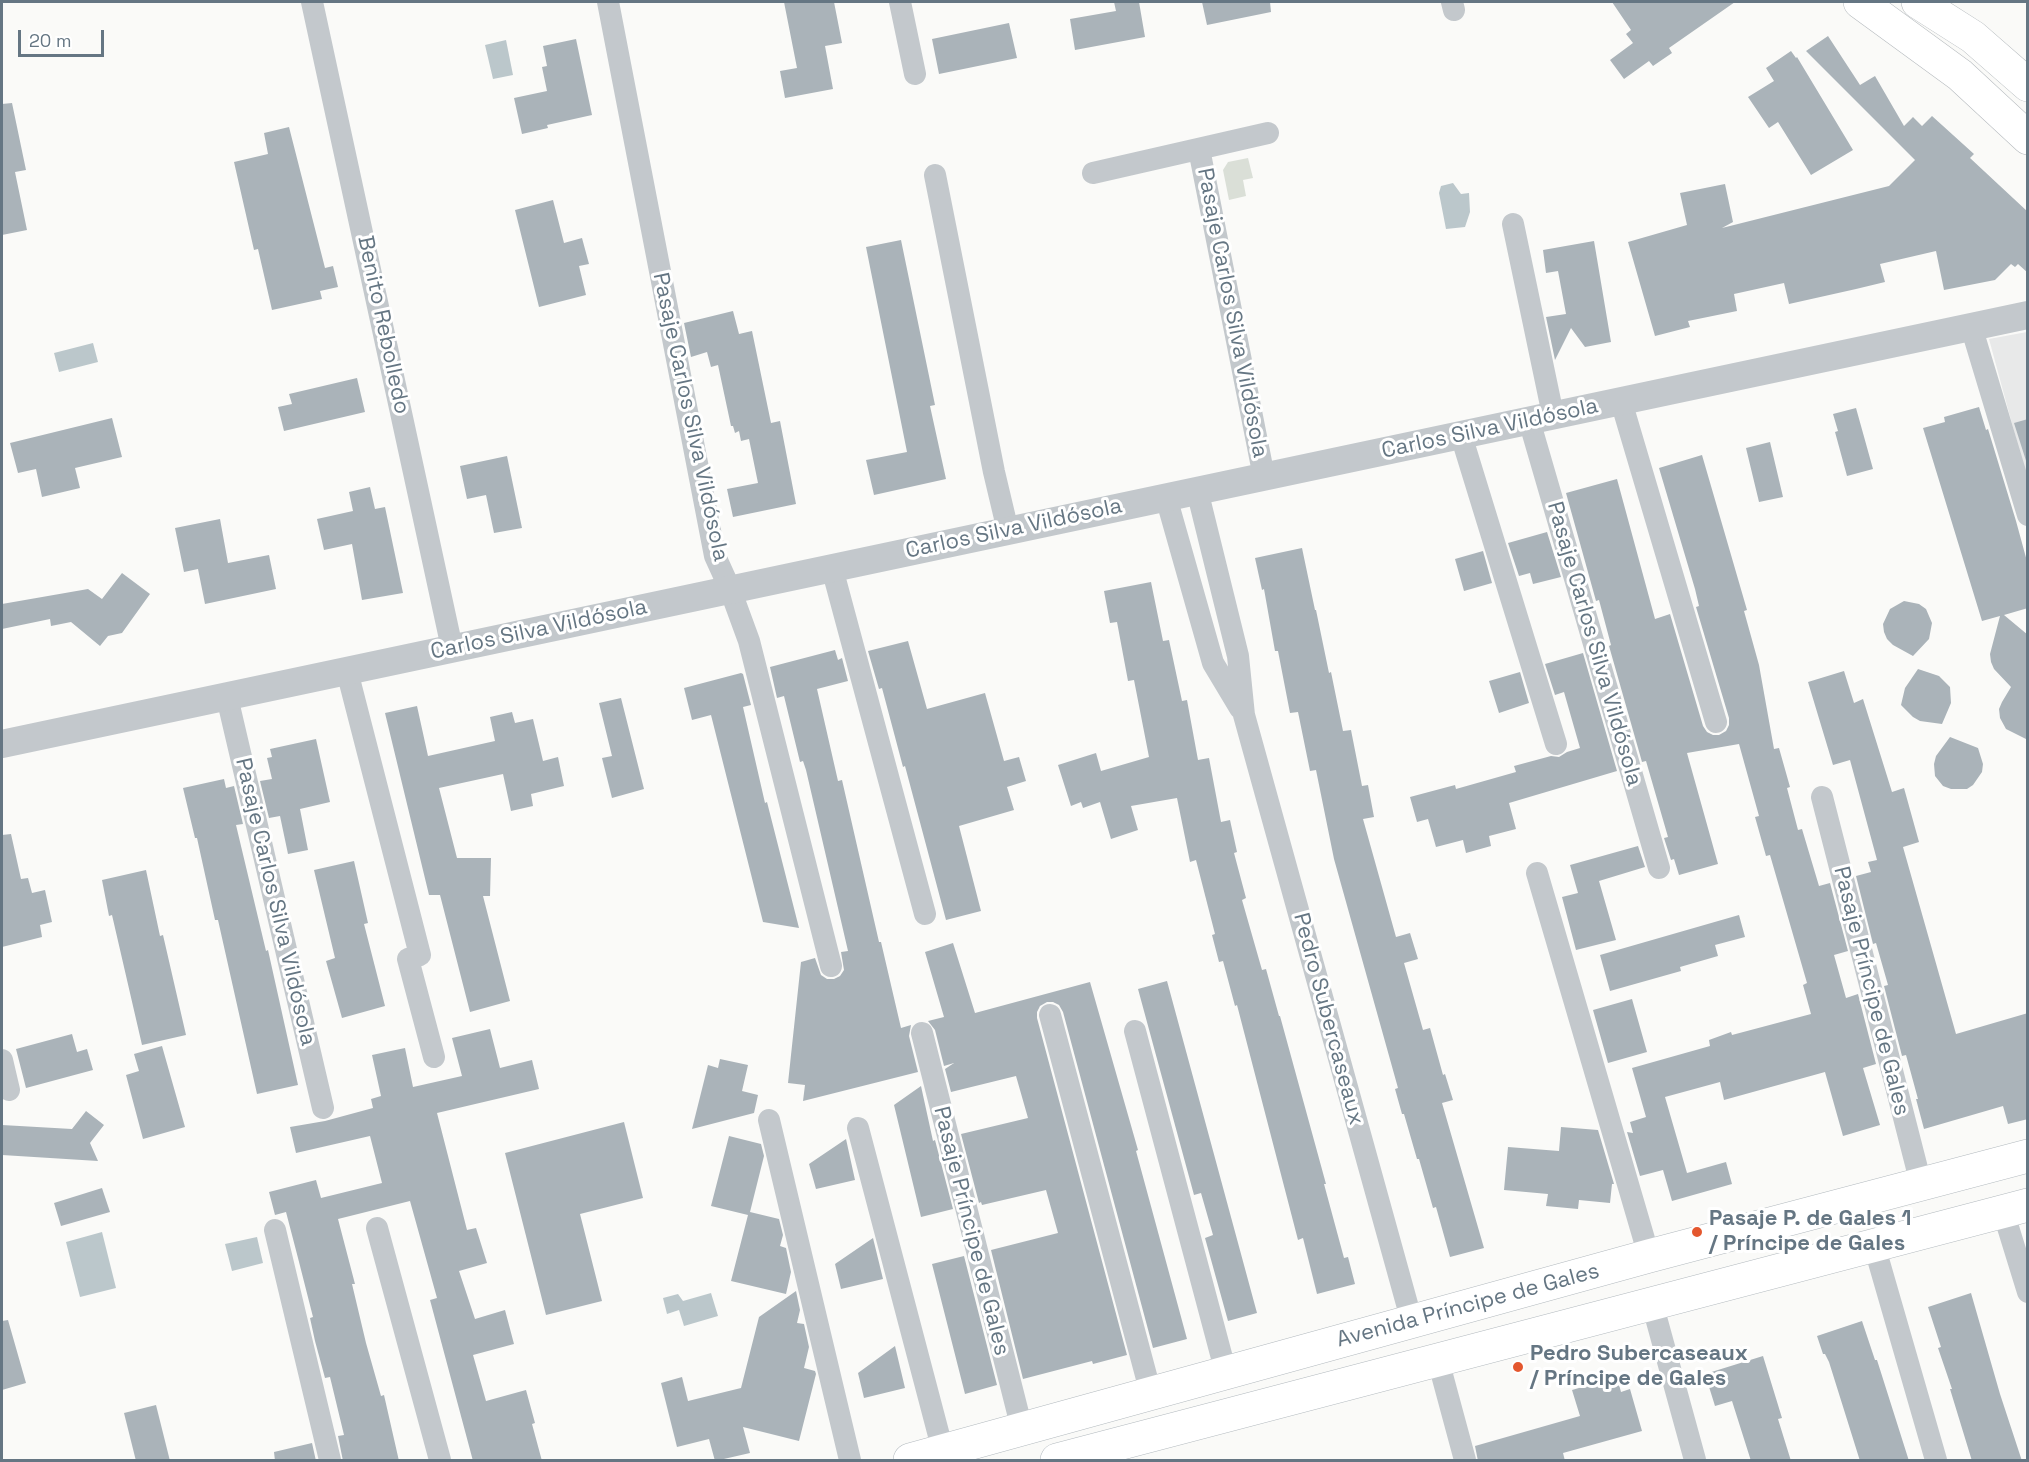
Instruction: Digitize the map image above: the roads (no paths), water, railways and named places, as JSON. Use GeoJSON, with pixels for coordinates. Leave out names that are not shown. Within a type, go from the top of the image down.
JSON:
{"type":"FeatureCollection","features":[{"type":"Feature","properties":{"kind":"main road"},"geometry":{"type":"LineString","coordinates":[[1860,2],[1960,75],[2028,138]]}},
{"type":"Feature","properties":{"kind":"main road"},"geometry":{"type":"LineString","coordinates":[[1918,2],[1973,37],[2028,85]]}},
{"type":"Feature","properties":{"kind":"main road","name":"Avenida Príncipe de Gales"},"geometry":{"type":"LineString","coordinates":[[910,1461],[1649,1256],[2028,1156]]}},
{"type":"Feature","properties":{"kind":"main road","name":"Avenida Príncipe de Gales"},"geometry":{"type":"LineString","coordinates":[[1056,1461],[2015,1208]]}},
{"type":"Feature","properties":{"kind":"street","name":"Benito Rebolledo"},"geometry":{"type":"LineString","coordinates":[[312,2],[452,648]]}},
{"type":"Feature","properties":{"kind":"street","name":"Pasaje Carlos Silva Vildósola"},"geometry":{"type":"LineString","coordinates":[[608,2],[715,556],[749,641],[831,966]]}},
{"type":"Feature","properties":{"kind":"street"},"geometry":{"type":"LineString","coordinates":[[900,2],[915,74]]}},
{"type":"Feature","properties":{"kind":"street","name":"Pasaje Carlos Silva Vildósola"},"geometry":{"type":"LineString","coordinates":[[1094,172],[1268,133]]}},
{"type":"Feature","properties":{"kind":"street","name":"Pasaje Carlos Silva Vildósola"},"geometry":{"type":"LineString","coordinates":[[1199,149],[1264,477]]}},
{"type":"Feature","properties":{"kind":"street"},"geometry":{"type":"LineString","coordinates":[[935,175],[994,472],[1008,531]]}},
{"type":"Feature","properties":{"kind":"street","name":"Pasaje Carlos Silva Vildósola"},"geometry":{"type":"LineString","coordinates":[[1513,224],[1541,418],[1659,868]]}},
{"type":"Feature","properties":{"kind":"street","name":"Carlos Silva Vildósola"},"geometry":{"type":"LineString","coordinates":[[2,744],[2028,315]]}},
{"type":"Feature","properties":{"kind":"street"},"geometry":{"type":"LineString","coordinates":[[1971,326],[2028,515]]}},
{"type":"Feature","properties":{"kind":"street"},"geometry":{"type":"LineString","coordinates":[[1621,401],[1716,722]]}},
{"type":"Feature","properties":{"kind":"street"},"geometry":{"type":"LineString","coordinates":[[1461,435],[1556,744]]}},
{"type":"Feature","properties":{"kind":"street","name":"Pedro Subercaseaux"},"geometry":{"type":"LineString","coordinates":[[1197,490],[1238,657],[1244,715],[1412,1322]]}},
{"type":"Feature","properties":{"kind":"street","name":"Pedro Subercaseaux"},"geometry":{"type":"LineString","coordinates":[[1166,497],[1213,663],[1244,715]]}},
{"type":"Feature","properties":{"kind":"street"},"geometry":{"type":"LineString","coordinates":[[832,568],[925,914]]}},
{"type":"Feature","properties":{"kind":"street"},"geometry":{"type":"LineString","coordinates":[[347,671],[420,955],[408,959],[434,1057]]}},
{"type":"Feature","properties":{"kind":"street","name":"Pasaje Carlos Silva Vildósola"},"geometry":{"type":"LineString","coordinates":[[227,697],[323,1108]]}},
{"type":"Feature","properties":{"kind":"street","name":"Pasaje Príncipe de Gales"},"geometry":{"type":"LineString","coordinates":[[1822,797],[1921,1184]]}},
{"type":"Feature","properties":{"kind":"street"},"geometry":{"type":"LineString","coordinates":[[1537,873],[1649,1256]]}},
{"type":"Feature","properties":{"kind":"street"},"geometry":{"type":"LineString","coordinates":[[1050,1015],[1151,1394]]}},
{"type":"Feature","properties":{"kind":"street"},"geometry":{"type":"LineString","coordinates":[[1135,1031],[1226,1373]]}},
{"type":"Feature","properties":{"kind":"street","name":"Pasaje Príncipe de Gales"},"geometry":{"type":"LineString","coordinates":[[922,1033],[1022,1429]]}},
{"type":"Feature","properties":{"kind":"street"},"geometry":{"type":"LineString","coordinates":[[2,1060],[9,1090]]}},
{"type":"Feature","properties":{"kind":"street"},"geometry":{"type":"LineString","coordinates":[[769,1120],[850,1461]]}},
{"type":"Feature","properties":{"kind":"street"},"geometry":{"type":"LineString","coordinates":[[858,1128],[943,1451]]}},
{"type":"Feature","properties":{"kind":"street"},"geometry":{"type":"LineString","coordinates":[[2015,1208],[2028,1292]]}},
{"type":"Feature","properties":{"kind":"street"},"geometry":{"type":"LineString","coordinates":[[377,1228],[440,1461]]}},
{"type":"Feature","properties":{"kind":"street"},"geometry":{"type":"LineString","coordinates":[[275,1230],[330,1461]]}},
{"type":"Feature","properties":{"kind":"street"},"geometry":{"type":"LineString","coordinates":[[1875,1245],[1936,1461]]}},
{"type":"Feature","properties":{"kind":"street"},"geometry":{"type":"LineString","coordinates":[[1652,1304],[1695,1461]]}},
{"type":"Feature","properties":{"kind":"street"},"geometry":{"type":"LineString","coordinates":[[1438,1360],[1466,1461]]}},
{"type":"Feature","properties":{"kind":"place","name":"Pasaje P. de Gales 1 / Príncipe de Gales"},"geometry":{"type":"Point","coordinates":[1697,1232]}},
{"type":"Feature","properties":{"kind":"place","name":"Pedro Subercaseaux / Príncipe de Gales"},"geometry":{"type":"Point","coordinates":[1518,1367]}}]}
